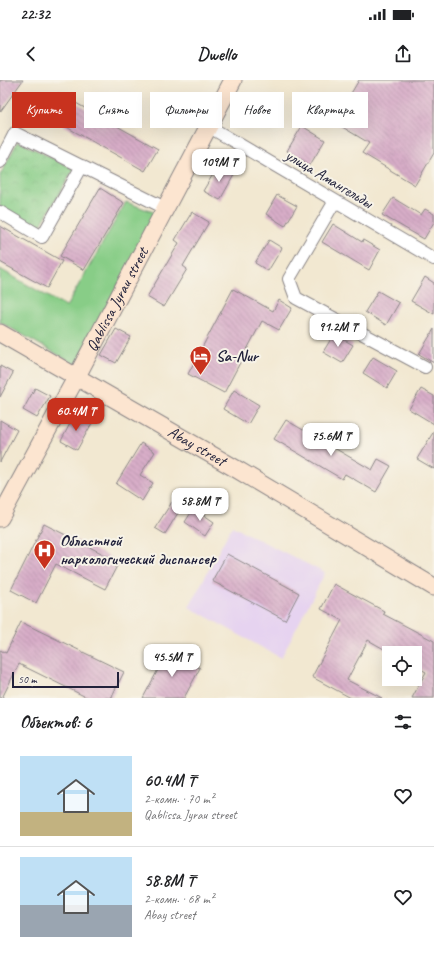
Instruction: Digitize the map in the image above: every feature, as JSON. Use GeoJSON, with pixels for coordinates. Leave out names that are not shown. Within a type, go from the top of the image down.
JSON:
{"type":"FeatureCollection","features":[{"type":"Feature","properties":{"kind":"street","name":"Qablissa Jyrau street"},"geometry":{"type":"LineString","coordinates":[[222,100],[233,80]]}},
{"type":"Feature","properties":{"kind":"street","name":"Qablissa Jyrau street"},"geometry":{"type":"LineString","coordinates":[[0,518],[77,376],[207,128]]}},
{"type":"Feature","properties":{"kind":"street","name":"улица Амангельды"},"geometry":{"type":"LineString","coordinates":[[211,128],[434,260]]}},
{"type":"Feature","properties":{"kind":"street"},"geometry":{"type":"LineString","coordinates":[[0,162],[15,133],[165,208]]}},
{"type":"Feature","properties":{"kind":"street"},"geometry":{"type":"LineString","coordinates":[[0,212],[42,237],[82,166]]}},
{"type":"Feature","properties":{"kind":"street"},"geometry":{"type":"LineString","coordinates":[[335,201],[289,279],[296,298],[425,367]]}},
{"type":"Feature","properties":{"kind":"street","name":"Abay street"},"geometry":{"type":"LineString","coordinates":[[0,333],[77,376],[434,587]]}},
{"type":"Feature","properties":{"kind":"shaded area"},"geometry":{"type":"Polygon","coordinates":[[[232,526],[325,573],[281,658],[189,607],[232,526]]]}},
{"type":"Feature","properties":{"kind":"green space"},"geometry":{"type":"Polygon","coordinates":[[[18,141],[74,169],[39,228],[0,207],[0,175],[18,141]]]}},
{"type":"Feature","properties":{"kind":"green space"},"geometry":{"type":"Polygon","coordinates":[[[126,202],[156,213],[76,365],[0,322],[0,269],[66,307],[126,202]]]}},
{"type":"Feature","properties":{"kind":"building"},"geometry":{"type":"Polygon","coordinates":[[[0,80],[23,80],[14,92],[12,92],[12,95],[0,112],[0,80]]]}},
{"type":"Feature","properties":{"kind":"building"},"geometry":{"type":"Polygon","coordinates":[[[359,80],[434,80],[434,153],[415,185],[362,153],[369,143],[344,128],[368,128],[368,92],[352,92],[359,80]]]}},
{"type":"Feature","properties":{"kind":"building"},"geometry":{"type":"Polygon","coordinates":[[[76,103],[84,108],[84,128],[120,128],[158,149],[145,171],[68,128],[76,128],[76,103]]]}},
{"type":"Feature","properties":{"kind":"building"},"geometry":{"type":"Polygon","coordinates":[[[301,128],[305,128],[325,140],[310,165],[287,151],[301,128]]]}},
{"type":"Feature","properties":{"kind":"building"},"geometry":{"type":"Polygon","coordinates":[[[218,166],[234,175],[220,200],[203,191],[218,166]]]}},
{"type":"Feature","properties":{"kind":"building"},"geometry":{"type":"Polygon","coordinates":[[[100,188],[124,203],[84,270],[60,256],[100,188]]]}},
{"type":"Feature","properties":{"kind":"building"},"geometry":{"type":"Polygon","coordinates":[[[277,195],[297,206],[285,226],[266,214],[277,195]]]}},
{"type":"Feature","properties":{"kind":"building"},"geometry":{"type":"Polygon","coordinates":[[[393,198],[421,215],[425,209],[434,214],[434,222],[424,239],[382,215],[393,198]]]}},
{"type":"Feature","properties":{"kind":"building"},"geometry":{"type":"Polygon","coordinates":[[[192,212],[209,222],[183,266],[187,269],[164,307],[147,297],[179,243],[175,240],[192,212]]]}},
{"type":"Feature","properties":{"kind":"building"},"geometry":{"type":"Polygon","coordinates":[[[333,224],[362,242],[363,240],[380,250],[369,270],[322,242],[333,224]]]}},
{"type":"Feature","properties":{"kind":"building"},"geometry":{"type":"Polygon","coordinates":[[[0,226],[62,261],[47,288],[0,262],[0,226]]]}},
{"type":"Feature","properties":{"kind":"building"},"geometry":{"type":"Polygon","coordinates":[[[269,240],[282,248],[268,271],[255,263],[269,240]]]}},
{"type":"Feature","properties":{"kind":"building"},"geometry":{"type":"Polygon","coordinates":[[[425,277],[434,283],[434,314],[411,301],[425,277]]]}},
{"type":"Feature","properties":{"kind":"building"},"geometry":{"type":"Polygon","coordinates":[[[233,289],[273,311],[279,300],[292,308],[279,330],[262,321],[224,393],[188,374],[233,289]]]}},
{"type":"Feature","properties":{"kind":"building"},"geometry":{"type":"Polygon","coordinates":[[[378,291],[399,303],[386,325],[365,312],[378,291]]]}},
{"type":"Feature","properties":{"kind":"building"},"geometry":{"type":"Polygon","coordinates":[[[116,329],[131,337],[116,363],[101,355],[116,329]]]}},
{"type":"Feature","properties":{"kind":"building"},"geometry":{"type":"Polygon","coordinates":[[[434,329],[434,363],[419,354],[434,329]]]}},
{"type":"Feature","properties":{"kind":"building"},"geometry":{"type":"Polygon","coordinates":[[[334,334],[353,345],[342,363],[323,352],[334,334]]]}},
{"type":"Feature","properties":{"kind":"building"},"geometry":{"type":"Polygon","coordinates":[[[373,357],[397,371],[387,388],[363,373],[373,357]]]}},
{"type":"Feature","properties":{"kind":"building"},"geometry":{"type":"Polygon","coordinates":[[[0,366],[13,373],[0,397],[0,366]]]}},
{"type":"Feature","properties":{"kind":"building"},"geometry":{"type":"Polygon","coordinates":[[[35,388],[50,396],[37,418],[23,410],[35,388]]]}},
{"type":"Feature","properties":{"kind":"building"},"geometry":{"type":"Polygon","coordinates":[[[421,389],[434,396],[434,424],[409,409],[421,389]]]}},
{"type":"Feature","properties":{"kind":"building"},"geometry":{"type":"Polygon","coordinates":[[[234,390],[259,405],[248,424],[223,409],[234,390]]]}},
{"type":"Feature","properties":{"kind":"building"},"geometry":{"type":"Polygon","coordinates":[[[75,414],[92,423],[77,450],[61,441],[75,414]]]}},
{"type":"Feature","properties":{"kind":"building"},"geometry":{"type":"Polygon","coordinates":[[[0,420],[17,430],[0,462],[0,420]]]}},
{"type":"Feature","properties":{"kind":"building"},"geometry":{"type":"Polygon","coordinates":[[[286,420],[372,470],[378,459],[391,466],[376,492],[345,474],[342,479],[274,439],[286,420]]]}},
{"type":"Feature","properties":{"kind":"building"},"geometry":{"type":"Polygon","coordinates":[[[434,431],[434,469],[417,459],[434,431]]]}},
{"type":"Feature","properties":{"kind":"building"},"geometry":{"type":"Polygon","coordinates":[[[141,443],[155,452],[140,475],[153,483],[142,501],[116,484],[141,443]]]}},
{"type":"Feature","properties":{"kind":"building"},"geometry":{"type":"Polygon","coordinates":[[[172,502],[181,508],[165,534],[155,528],[172,502]]]}},
{"type":"Feature","properties":{"kind":"building"},"geometry":{"type":"Polygon","coordinates":[[[194,508],[214,522],[205,536],[185,522],[194,508]]]}},
{"type":"Feature","properties":{"kind":"building"},"geometry":{"type":"Polygon","coordinates":[[[44,524],[119,562],[105,589],[56,564],[36,603],[11,590],[44,524]]]}},
{"type":"Feature","properties":{"kind":"building"},"geometry":{"type":"Polygon","coordinates":[[[227,554],[299,593],[285,620],[212,581],[227,554]]]}},
{"type":"Feature","properties":{"kind":"building"},"geometry":{"type":"Polygon","coordinates":[[[334,584],[384,611],[383,614],[434,641],[434,698],[412,698],[418,686],[422,686],[422,679],[426,672],[422,670],[422,646],[382,646],[382,648],[368,640],[347,680],[382,698],[351,698],[312,677],[342,620],[321,609],[334,584]]]}},
{"type":"Feature","properties":{"kind":"building"},"geometry":{"type":"Polygon","coordinates":[[[21,622],[124,672],[111,698],[88,698],[19,664],[2,698],[0,698],[0,650],[6,653],[21,622]]]}},
{"type":"Feature","properties":{"kind":"building"},"geometry":{"type":"Polygon","coordinates":[[[168,651],[200,668],[184,698],[143,698],[168,651]]]}},
{"type":"Feature","properties":{"kind":"place","name":"Sa-Nur"},"geometry":{"type":"Point","coordinates":[200,376]}},
{"type":"Feature","properties":{"kind":"place","name":"Областной наркологический диспансер"},"geometry":{"type":"Point","coordinates":[44,570]}}]}
